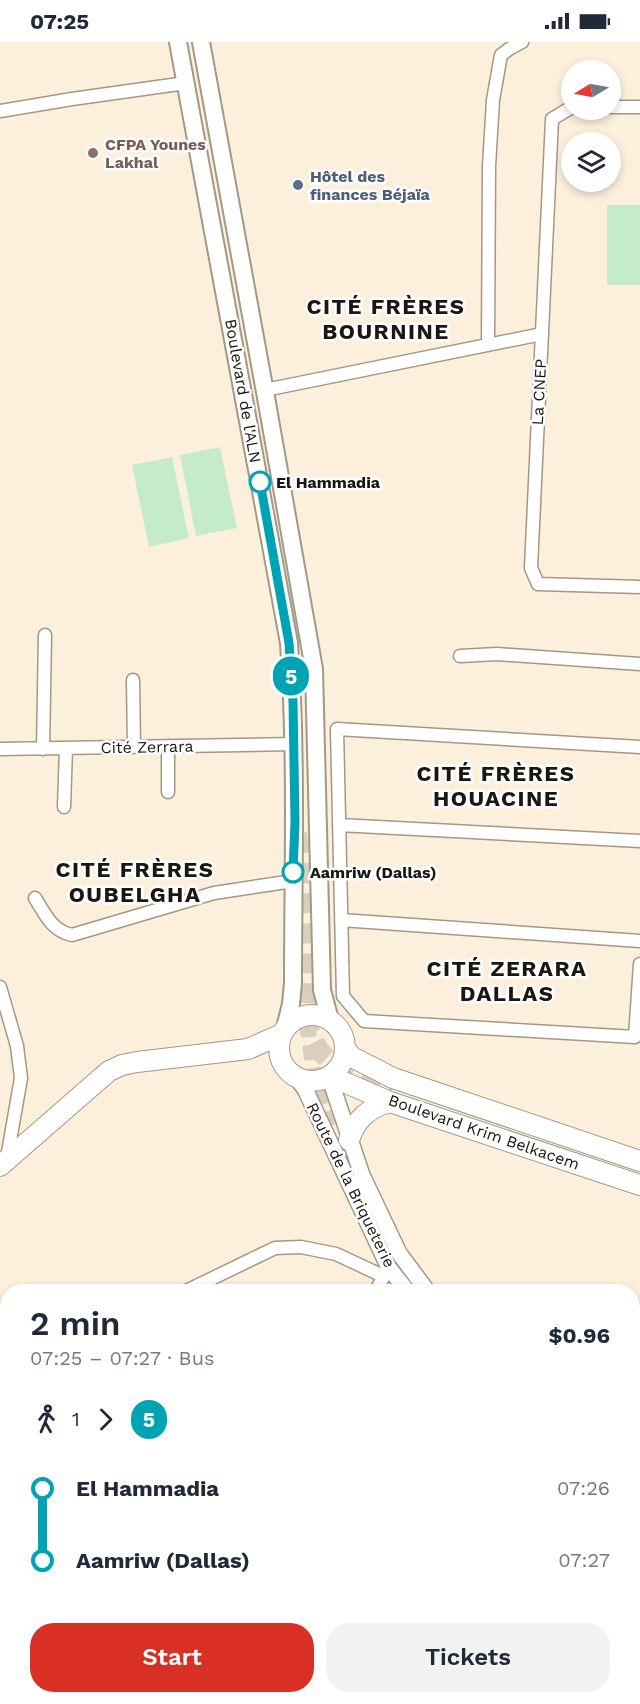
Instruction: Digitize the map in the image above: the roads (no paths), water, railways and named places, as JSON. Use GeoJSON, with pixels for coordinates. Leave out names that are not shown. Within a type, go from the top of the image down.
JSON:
{"type":"FeatureCollection","features":[{"type":"Feature","properties":{"kind":"main road","name":"Boulevard de l'ALN"},"geometry":{"type":"LineString","coordinates":[[178,42],[289,643],[293,702],[295,822],[291,1004],[284,1031]]}},
{"type":"Feature","properties":{"kind":"main road","name":"Boulevard de l'ALN"},"geometry":{"type":"LineString","coordinates":[[201,42],[314,669],[322,990],[330,1020]]}},
{"type":"Feature","properties":{"kind":"main road"},"geometry":{"type":"LineString","coordinates":[[2,1161],[109,1071],[122,1065],[248,1049],[260,1050],[272,1054],[296,1077],[313,1081],[330,1076],[339,1067],[345,1049],[341,1033],[330,1020],[323,1017],[306,1015],[291,1022],[284,1031],[279,1048],[282,1062]]}},
{"type":"Feature","properties":{"kind":"main road"},"geometry":{"type":"LineString","coordinates":[[248,1049],[284,1031]]}},
{"type":"Feature","properties":{"kind":"main road","name":"Boulevard Krim Belkacem"},"geometry":{"type":"LineString","coordinates":[[345,1049],[352,1057],[393,1078],[640,1161]]}},
{"type":"Feature","properties":{"kind":"main road","name":"Boulevard Krim Belkacem"},"geometry":{"type":"LineString","coordinates":[[330,1076],[390,1101],[640,1185]]}},
{"type":"Feature","properties":{"kind":"main road"},"geometry":{"type":"LineString","coordinates":[[349,1140],[359,1119],[367,1111],[390,1101]]}},
{"type":"Feature","properties":{"kind":"street"},"geometry":{"type":"LineString","coordinates":[[488,345],[489,166],[493,100],[501,56],[522,42]]}},
{"type":"Feature","properties":{"kind":"street"},"geometry":{"type":"LineString","coordinates":[[0,111],[186,83]]}},
{"type":"Feature","properties":{"kind":"street"},"geometry":{"type":"LineString","coordinates":[[621,107],[640,107]]}},
{"type":"Feature","properties":{"kind":"street","name":"La CNEP"},"geometry":{"type":"LineString","coordinates":[[561,114],[552,119],[531,568],[538,584],[640,586]]}},
{"type":"Feature","properties":{"kind":"street"},"geometry":{"type":"LineString","coordinates":[[265,390],[542,334]]}},
{"type":"Feature","properties":{"kind":"street"},"geometry":{"type":"LineString","coordinates":[[43,748],[45,635]]}},
{"type":"Feature","properties":{"kind":"street"},"geometry":{"type":"LineString","coordinates":[[460,656],[496,654],[640,664]]}},
{"type":"Feature","properties":{"kind":"street"},"geometry":{"type":"LineString","coordinates":[[133,680],[134,747]]}},
{"type":"Feature","properties":{"kind":"street"},"geometry":{"type":"LineString","coordinates":[[315,728],[640,747]]}},
{"type":"Feature","properties":{"kind":"street"},"geometry":{"type":"LineString","coordinates":[[338,729],[343,996],[364,1021],[635,1037],[640,964]]}},
{"type":"Feature","properties":{"kind":"street","name":"Cité Zerrara"},"geometry":{"type":"LineString","coordinates":[[0,749],[293,744]]}},
{"type":"Feature","properties":{"kind":"street"},"geometry":{"type":"LineString","coordinates":[[168,746],[168,792]]}},
{"type":"Feature","properties":{"kind":"street"},"geometry":{"type":"LineString","coordinates":[[64,807],[66,748]]}},
{"type":"Feature","properties":{"kind":"street"},"geometry":{"type":"LineString","coordinates":[[339,825],[640,841]]}},
{"type":"Feature","properties":{"kind":"street"},"geometry":{"type":"LineString","coordinates":[[35,898],[55,927],[61,933],[72,935],[214,893],[293,881]]}},
{"type":"Feature","properties":{"kind":"street"},"geometry":{"type":"LineString","coordinates":[[341,920],[640,941]]}},
{"type":"Feature","properties":{"kind":"street"},"geometry":{"type":"LineString","coordinates":[[0,987],[17,1046],[21,1078],[2,1161]]}},
{"type":"Feature","properties":{"kind":"street","name":"Route de la Briqueterie"},"geometry":{"type":"LineString","coordinates":[[330,1076],[362,1175],[399,1253],[422,1284]]}},
{"type":"Feature","properties":{"kind":"street","name":"Route de la Briqueterie"},"geometry":{"type":"LineString","coordinates":[[296,1077],[305,1089],[386,1272],[399,1284]]}},
{"type":"Feature","properties":{"kind":"street"},"geometry":{"type":"LineString","coordinates":[[200,1284],[274,1248],[301,1247],[336,1254],[386,1272],[379,1284]]}},
{"type":"Feature","properties":{"kind":"tunnel"},"geometry":{"type":"LineString","coordinates":[[297,834],[306,905],[308,1016],[311,1033],[320,1051],[335,1065],[391,1093]]}},
{"type":"Feature","properties":{"kind":"tunnel"},"geometry":{"type":"LineString","coordinates":[[308,1022],[315,1076],[329,1128]]}},
{"type":"Feature","properties":{"kind":"place","name":"CFPA Younes Lakhal"},"geometry":{"type":"Point","coordinates":[93,153]}},
{"type":"Feature","properties":{"kind":"place","name":"Hôtel des finances Béjaïa"},"geometry":{"type":"Point","coordinates":[298,185]}},
{"type":"Feature","properties":{"kind":"place","name":"El Hammadia"},"geometry":{"type":"Point","coordinates":[260,482]}},
{"type":"Feature","properties":{"kind":"place","name":"Aamriw (Dallas)"},"geometry":{"type":"Point","coordinates":[293,872]}},
{"type":"Feature","properties":{"kind":"district","name":"CITÉ FRÈRES BOURNINE"},"geometry":{"type":"Point","coordinates":[386,318]}},
{"type":"Feature","properties":{"kind":"district","name":"CITÉ FRÈRES HOUACINE"},"geometry":{"type":"Point","coordinates":[496,786]}},
{"type":"Feature","properties":{"kind":"district","name":"CITÉ FRÈRES OUBELGHA"},"geometry":{"type":"Point","coordinates":[135,882]}},
{"type":"Feature","properties":{"kind":"district","name":"CITÉ ZERARA DALLAS"},"geometry":{"type":"Point","coordinates":[507,980]}}]}
